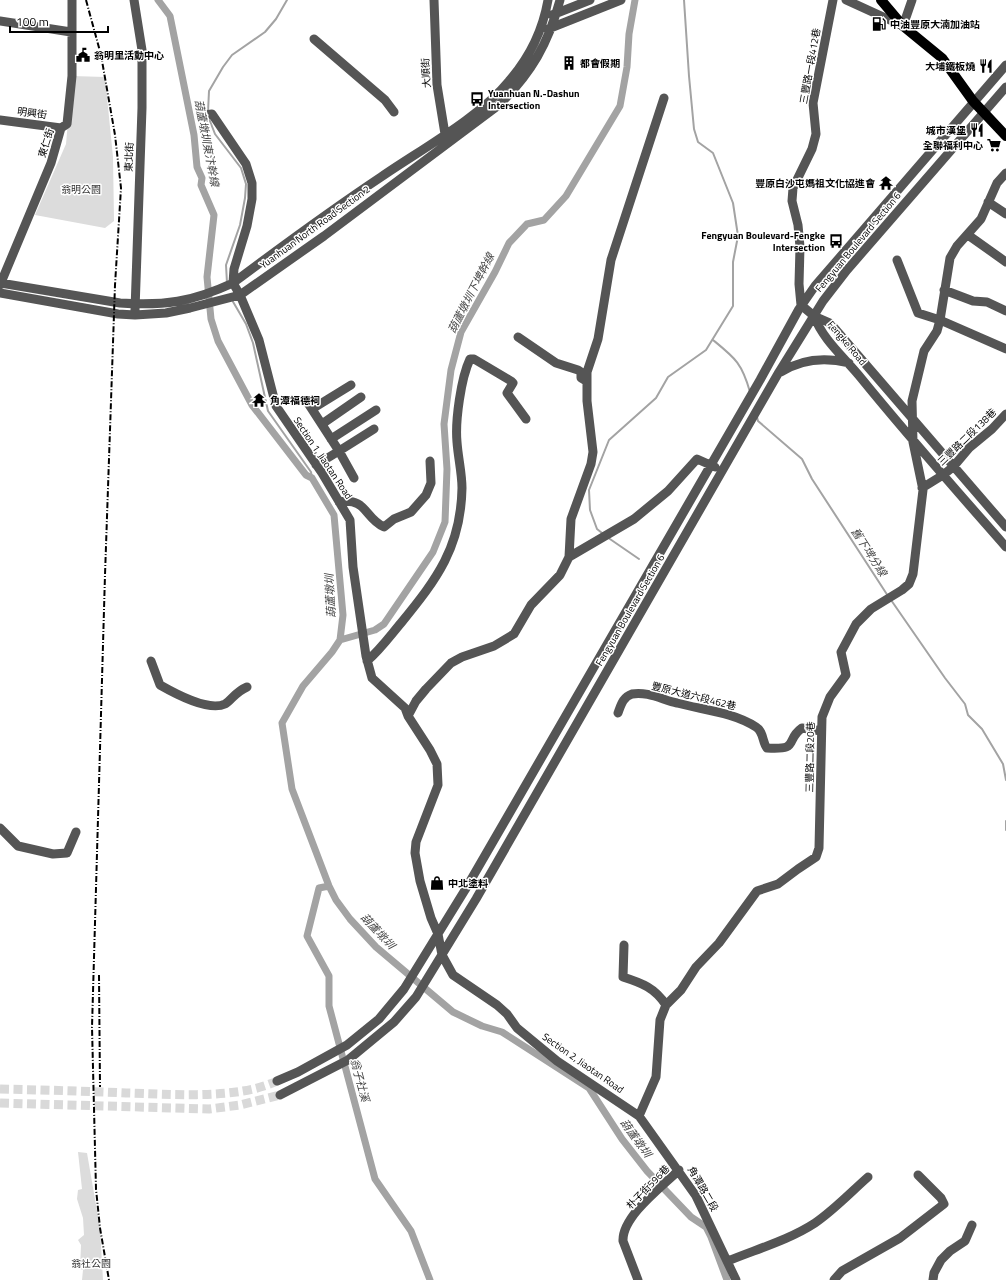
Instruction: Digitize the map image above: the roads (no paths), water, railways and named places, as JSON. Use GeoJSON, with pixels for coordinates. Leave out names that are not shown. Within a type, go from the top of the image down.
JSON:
{"type":"FeatureCollection","features":[{"type":"Feature","properties":{"kind":"main road"},"geometry":{"type":"LineString","coordinates":[[881,0],[903,26],[942,58],[974,101],[1006,136]]}},
{"type":"Feature","properties":{"kind":"street","name":"東仁街"},"geometry":{"type":"LineString","coordinates":[[0,284],[51,163],[61,128],[67,124],[72,76],[72,0]]}},
{"type":"Feature","properties":{"kind":"street","name":"東北街"},"geometry":{"type":"LineString","coordinates":[[134,0],[142,50],[142,116],[134,315]]}},
{"type":"Feature","properties":{"kind":"street","name":"大順街"},"geometry":{"type":"LineString","coordinates":[[434,0],[437,85],[445,134]]}},
{"type":"Feature","properties":{"kind":"street","name":"Yuanhuan North Road Section 2"},"geometry":{"type":"LineString","coordinates":[[0,284],[120,303],[189,305],[232,283],[486,104],[509,82],[524,61],[539,30],[548,0]]}},
{"type":"Feature","properties":{"kind":"street","name":"Yuanhuan North Road Section 2"},"geometry":{"type":"LineString","coordinates":[[0,293],[118,314],[134,315],[166,313],[189,305],[240,295],[324,236],[499,105],[516,87],[537,59],[553,28],[560,0]]}},
{"type":"Feature","properties":{"kind":"street"},"geometry":{"type":"LineString","coordinates":[[544,16],[556,14],[590,0]]}},
{"type":"Feature","properties":{"kind":"street"},"geometry":{"type":"LineString","coordinates":[[539,30],[553,28],[621,0]]}},
{"type":"Feature","properties":{"kind":"street","name":"三豐路一段412巷"},"geometry":{"type":"LineString","coordinates":[[802,305],[799,284],[800,246],[798,226],[792,201],[793,188],[812,149],[816,134],[813,103],[833,0]]}},
{"type":"Feature","properties":{"kind":"street"},"geometry":{"type":"LineString","coordinates":[[846,0],[903,26],[912,0]]}},
{"type":"Feature","properties":{"kind":"street"},"geometry":{"type":"LineString","coordinates":[[0,21],[71,32]]}},
{"type":"Feature","properties":{"kind":"street"},"geometry":{"type":"LineString","coordinates":[[314,39],[385,100],[394,112]]}},
{"type":"Feature","properties":{"kind":"street","name":"Fengyuan Boulevard Section 6"},"geometry":{"type":"LineString","coordinates":[[277,1081],[298,1072],[347,1045],[378,1019],[404,989],[438,934],[711,465],[802,305],[832,265],[885,206],[1006,65]]}},
{"type":"Feature","properties":{"kind":"street","name":"Fengyuan Boulevard Section 6"},"geometry":{"type":"LineString","coordinates":[[280,1095],[348,1060],[394,1022],[416,996],[480,892],[780,372],[823,301],[847,270],[1006,86]]}},
{"type":"Feature","properties":{"kind":"street"},"geometry":{"type":"LineString","coordinates":[[408,716],[416,701],[426,688],[451,663],[462,657],[494,646],[514,634],[531,605],[560,575],[568,558],[571,519],[593,452],[586,381],[590,360],[598,339],[611,260],[664,98]]}},
{"type":"Feature","properties":{"kind":"street"},"geometry":{"type":"LineString","coordinates":[[209,115],[246,164],[252,183],[252,199],[247,226],[234,269],[232,283]]}},
{"type":"Feature","properties":{"kind":"street","name":"明興街"},"geometry":{"type":"LineString","coordinates":[[0,120],[61,128]]}},
{"type":"Feature","properties":{"kind":"street"},"geometry":{"type":"LineString","coordinates":[[445,134],[452,141]]}},
{"type":"Feature","properties":{"kind":"street","name":"三豐路二段20巷"},"geometry":{"type":"LineString","coordinates":[[639,1116],[656,1077],[660,1020],[666,1005],[681,990],[696,967],[719,943],[757,891],[778,884],[817,856],[819,848],[821,731],[824,709],[846,675],[841,652],[856,624],[871,610],[909,584],[913,574],[922,488],[913,442],[911,417],[912,401],[924,351],[937,331],[940,320],[950,258],[957,246],[981,219],[997,183],[1006,173]]}},
{"type":"Feature","properties":{"kind":"street"},"geometry":{"type":"LineString","coordinates":[[988,202],[1006,214]]}},
{"type":"Feature","properties":{"kind":"street"},"geometry":{"type":"LineString","coordinates":[[968,235],[1006,262]]}},
{"type":"Feature","properties":{"kind":"street"},"geometry":{"type":"LineString","coordinates":[[897,260],[918,313],[940,320],[1006,349]]}},
{"type":"Feature","properties":{"kind":"street","name":"Section 1, Jiaotan Road"},"geometry":{"type":"LineString","coordinates":[[232,283],[240,295],[259,340],[276,406],[316,465],[350,520],[353,567],[362,620],[366,658]]}},
{"type":"Feature","properties":{"kind":"street"},"geometry":{"type":"LineString","coordinates":[[944,290],[973,301],[987,302],[1006,311]]}},
{"type":"Feature","properties":{"kind":"street"},"geometry":{"type":"LineString","coordinates":[[802,305],[814,316]]}},
{"type":"Feature","properties":{"kind":"street","name":"Fengke Road"},"geometry":{"type":"LineString","coordinates":[[814,316],[819,330],[913,442],[1006,547]]}},
{"type":"Feature","properties":{"kind":"street","name":"Fengke Road"},"geometry":{"type":"LineString","coordinates":[[814,316],[830,323],[1006,527]]}},
{"type":"Feature","properties":{"kind":"street"},"geometry":{"type":"LineString","coordinates":[[518,337],[556,363],[578,370],[581,378],[586,381]]}},
{"type":"Feature","properties":{"kind":"street"},"geometry":{"type":"LineString","coordinates":[[366,658],[377,652],[428,591],[455,538],[459,522],[462,487],[457,430],[464,377],[470,359],[474,359],[513,383],[507,394],[526,419]]}},
{"type":"Feature","properties":{"kind":"street"},"geometry":{"type":"LineString","coordinates":[[780,372],[793,365],[814,360],[832,360],[849,364]]}},
{"type":"Feature","properties":{"kind":"street"},"geometry":{"type":"LineString","coordinates":[[312,409],[351,385]]}},
{"type":"Feature","properties":{"kind":"street"},"geometry":{"type":"LineString","coordinates":[[322,424],[361,397]]}},
{"type":"Feature","properties":{"kind":"street"},"geometry":{"type":"LineString","coordinates":[[306,400],[354,478]]}},
{"type":"Feature","properties":{"kind":"street"},"geometry":{"type":"LineString","coordinates":[[331,439],[376,410]]}},
{"type":"Feature","properties":{"kind":"street","name":"三豐路二段138巷"},"geometry":{"type":"LineString","coordinates":[[922,488],[943,476],[953,467],[969,448],[992,429],[1006,414]]}},
{"type":"Feature","properties":{"kind":"street"},"geometry":{"type":"LineString","coordinates":[[316,465],[374,429]]}},
{"type":"Feature","properties":{"kind":"street"},"geometry":{"type":"LineString","coordinates":[[568,558],[634,520],[668,491],[697,459],[723,472]]}},
{"type":"Feature","properties":{"kind":"street"},"geometry":{"type":"LineString","coordinates":[[339,502],[350,500],[355,501],[365,509],[379,525],[384,527],[394,520],[411,512],[426,495],[432,483],[430,461]]}},
{"type":"Feature","properties":{"kind":"street","name":"Section 2, Jiaotan Road"},"geometry":{"type":"LineString","coordinates":[[366,658],[372,678],[406,708],[408,716],[430,750],[438,770],[438,786],[416,842],[415,853],[431,918],[438,934],[442,955],[453,975],[496,1005],[507,1014],[517,1028],[552,1056],[639,1116]]}},
{"type":"Feature","properties":{"kind":"street"},"geometry":{"type":"LineString","coordinates":[[151,661],[160,685],[187,699],[212,706],[225,704],[238,691],[246,687]]}},
{"type":"Feature","properties":{"kind":"street","name":"豐原大道六段462巷"},"geometry":{"type":"LineString","coordinates":[[618,713],[622,702],[628,696],[637,693],[658,697],[700,710],[724,713],[747,722],[757,727],[762,732],[767,748],[783,749],[792,742],[798,731],[802,728],[821,731]]}},
{"type":"Feature","properties":{"kind":"street"},"geometry":{"type":"LineString","coordinates":[[0,828],[18,846],[53,854],[67,853],[76,832]]}},
{"type":"Feature","properties":{"kind":"street"},"geometry":{"type":"LineString","coordinates":[[624,945],[624,977],[644,983],[652,988],[666,1005]]}},
{"type":"Feature","properties":{"kind":"street","name":"角潭路二段"},"geometry":{"type":"LineString","coordinates":[[639,1116],[679,1170],[696,1196],[736,1280]]}},
{"type":"Feature","properties":{"kind":"street","name":"朴子街596巷"},"geometry":{"type":"LineString","coordinates":[[638,1280],[629,1252],[623,1241],[623,1234],[630,1222],[658,1190],[679,1170]]}},
{"type":"Feature","properties":{"kind":"street"},"geometry":{"type":"LineString","coordinates":[[834,1280],[842,1271],[900,1238],[944,1204],[941,1198],[918,1175]]}},
{"type":"Feature","properties":{"kind":"street"},"geometry":{"type":"LineString","coordinates":[[728,1261],[792,1235],[813,1224],[832,1210],[868,1177]]}},
{"type":"Feature","properties":{"kind":"street"},"geometry":{"type":"LineString","coordinates":[[933,1280],[934,1273],[941,1260],[950,1251],[965,1241],[972,1224]]}},
{"type":"Feature","properties":{"kind":"waterway","name":"葫蘆墩圳"},"geometry":{"type":"LineString","coordinates":[[158,0],[170,16],[194,135],[197,167],[202,178],[201,185],[214,215],[207,277],[211,319],[218,341],[252,405],[306,475],[312,478],[334,515],[343,615],[340,640],[332,652],[303,686],[282,723],[292,789],[329,886],[336,900],[350,919],[376,947],[453,1012],[482,1026],[502,1032],[589,1088],[622,1139],[647,1171],[691,1217],[706,1227],[727,1280]]}},
{"type":"Feature","properties":{"kind":"waterway","name":"葫蘆墩圳東汴幹線"},"geometry":{"type":"LineString","coordinates":[[208,112],[209,91],[223,67],[232,55],[265,32],[276,19],[287,0]]}},
{"type":"Feature","properties":{"kind":"waterway","name":"葫蘆墩圳下埤幹線"},"geometry":{"type":"LineString","coordinates":[[340,640],[375,630],[384,624],[433,552],[445,522],[447,469],[444,424],[451,370],[461,332],[495,272],[509,243],[527,224],[544,220],[566,196],[620,106],[627,67],[629,34],[635,0]]}},
{"type":"Feature","properties":{"kind":"waterway"},"geometry":{"type":"LineString","coordinates":[[602,533],[597,529],[590,510],[589,490],[609,440],[656,398],[668,377],[706,350],[733,306],[733,262],[738,236],[733,203],[713,153],[698,142],[694,129],[684,0]]}},
{"type":"Feature","properties":{"kind":"waterway","name":"葫蘆墩圳東汴幹線"},"geometry":{"type":"LineString","coordinates":[[208,116],[215,134],[241,168],[246,184],[240,225],[226,265],[227,283]]}},
{"type":"Feature","properties":{"kind":"waterway"},"geometry":{"type":"LineString","coordinates":[[232,300],[246,324],[253,343],[268,411],[311,472],[312,478]]}},
{"type":"Feature","properties":{"kind":"waterway","name":"舊下埤分線"},"geometry":{"type":"LineString","coordinates":[[713,340],[737,362],[744,374],[750,392]]}},
{"type":"Feature","properties":{"kind":"waterway","name":"舊下埤分線"},"geometry":{"type":"LineString","coordinates":[[757,417],[758,421],[802,459],[812,479],[888,596]]}},
{"type":"Feature","properties":{"kind":"waterway"},"geometry":{"type":"LineString","coordinates":[[607,537],[639,559]]}},
{"type":"Feature","properties":{"kind":"waterway","name":"舊下埤分線"},"geometry":{"type":"LineString","coordinates":[[891,600],[945,678],[965,704],[968,715],[982,729],[1003,764],[1006,780]]}},
{"type":"Feature","properties":{"kind":"waterway","name":"舊下埤分線"},"geometry":{"type":"LineString","coordinates":[[1006,821],[1006,830]]}},
{"type":"Feature","properties":{"kind":"waterway","name":"翁子社溪"},"geometry":{"type":"LineString","coordinates":[[329,886],[319,888],[307,936],[329,976],[329,1006],[375,1179],[411,1231],[430,1280]]}},
{"type":"Feature","properties":{"kind":"tunnel"},"geometry":{"type":"LineString","coordinates":[[0,1089],[203,1094],[243,1091],[261,1087],[277,1081]]}},
{"type":"Feature","properties":{"kind":"tunnel"},"geometry":{"type":"LineString","coordinates":[[0,1103],[209,1109],[240,1105],[280,1095]]}},
{"type":"Feature","properties":{"kind":"railway"},"geometry":{"type":"LineString","coordinates":[[86,0],[101,55],[115,135],[121,188],[115,285],[92,1027],[96,1189],[100,1228],[109,1280]]}},
{"type":"Feature","properties":{"kind":"railway"},"geometry":{"type":"LineString","coordinates":[[99,975],[100,1087]]}},
{"type":"Feature","properties":{"kind":"place","name":"中油豐原大湳加油站"},"geometry":{"type":"Point","coordinates":[879,24]}},
{"type":"Feature","properties":{"kind":"place","name":"翁明里活動中心"},"geometry":{"type":"Point","coordinates":[83,55]}},
{"type":"Feature","properties":{"kind":"place","name":"都會假期"},"geometry":{"type":"Point","coordinates":[569,63]}},
{"type":"Feature","properties":{"kind":"place","name":"大埔鐵板燒"},"geometry":{"type":"Point","coordinates":[986,66]}},
{"type":"Feature","properties":{"kind":"place","name":"Yuanhuan N.-Dashun Intersection"},"geometry":{"type":"Point","coordinates":[477,99]}},
{"type":"Feature","properties":{"kind":"place","name":"城市漢堡"},"geometry":{"type":"Point","coordinates":[977,130]}},
{"type":"Feature","properties":{"kind":"place","name":"全聯福利中心"},"geometry":{"type":"Point","coordinates":[994,145]}},
{"type":"Feature","properties":{"kind":"place","name":"豐原白沙屯媽祖文化協進會"},"geometry":{"type":"Point","coordinates":[886,183]}},
{"type":"Feature","properties":{"kind":"place","name":"Fengyuan Boulevard-Fengke Intersection"},"geometry":{"type":"Point","coordinates":[836,241]}},
{"type":"Feature","properties":{"kind":"place","name":"角潭福德祠"},"geometry":{"type":"Point","coordinates":[259,400]}},
{"type":"Feature","properties":{"kind":"place","name":"中北塗料"},"geometry":{"type":"Point","coordinates":[437,883]}},
{"type":"Feature","properties":{"kind":"park label","name":"翁明公園"},"geometry":{"type":"Point","coordinates":[81,189]}},
{"type":"Feature","properties":{"kind":"park label","name":"翁社公園"},"geometry":{"type":"Point","coordinates":[91,1263]}}]}
